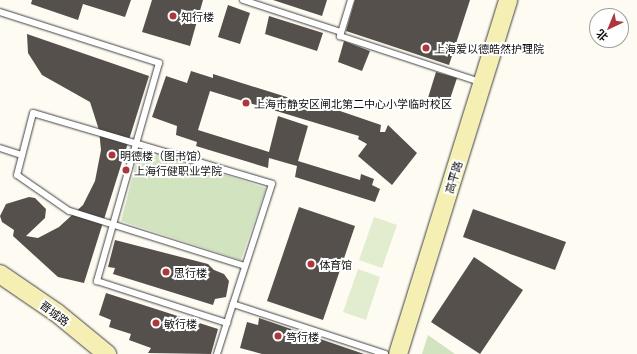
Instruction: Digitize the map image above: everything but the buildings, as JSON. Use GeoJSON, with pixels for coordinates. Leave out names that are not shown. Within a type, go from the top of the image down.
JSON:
{"type":"FeatureCollection","features":[{"type":"Feature","properties":{"kind":"street","name":"高平路"},"geometry":{"type":"LineString","coordinates":[[398,354],[508,0]]}},
{"type":"Feature","properties":{"kind":"street","name":"晋城路"},"geometry":{"type":"LineString","coordinates":[[0,274],[57,313],[107,354]]}},
{"type":"Feature","properties":{"kind":"lane"},"geometry":{"type":"LineString","coordinates":[[243,0],[341,32]]}},
{"type":"Feature","properties":{"kind":"lane"},"geometry":{"type":"LineString","coordinates":[[351,0],[340,36],[482,83]]}},
{"type":"Feature","properties":{"kind":"lane"},"geometry":{"type":"LineString","coordinates":[[0,12],[159,63],[97,281],[227,323]]}},
{"type":"Feature","properties":{"kind":"lane"},"geometry":{"type":"LineString","coordinates":[[217,354],[272,184],[137,142],[33,113],[17,175],[69,211],[245,266]]}},
{"type":"Feature","properties":{"kind":"lane"},"geometry":{"type":"LineString","coordinates":[[0,148],[22,155]]}},
{"type":"Feature","properties":{"kind":"lane"},"geometry":{"type":"LineString","coordinates":[[233,304],[385,354]]}},
{"type":"Feature","properties":{"kind":"green space"},"geometry":{"type":"Polygon","coordinates":[[[140,148],[266,188],[241,260],[121,221],[140,148]]]}},
{"type":"Feature","properties":{"kind":"green space"},"geometry":{"type":"Polygon","coordinates":[[[374,217],[397,225],[382,268],[359,260],[374,217]]]}},
{"type":"Feature","properties":{"kind":"green space"},"geometry":{"type":"Polygon","coordinates":[[[358,269],[380,277],[366,320],[343,312],[358,269]]]}},
{"type":"Feature","properties":{"kind":"green space"},"geometry":{"type":"Polygon","coordinates":[[[428,335],[455,354],[422,354],[428,335]]]}},
{"type":"Feature","properties":{"kind":"place","name":"知行楼"},"geometry":{"type":"Point","coordinates":[173,16]}},
{"type":"Feature","properties":{"kind":"place","name":"上海爱以德皓然护理院"},"geometry":{"type":"Point","coordinates":[426,48]}},
{"type":"Feature","properties":{"kind":"place","name":"上海市静安区闸北第二中心小学临时校区"},"geometry":{"type":"Point","coordinates":[246,103]}},
{"type":"Feature","properties":{"kind":"place","name":"明德楼（图书馆）"},"geometry":{"type":"Point","coordinates":[112,155]}},
{"type":"Feature","properties":{"kind":"place","name":"上海行健职业学院"},"geometry":{"type":"Point","coordinates":[126,170]}},
{"type":"Feature","properties":{"kind":"place","name":"体育馆"},"geometry":{"type":"Point","coordinates":[311,264]}},
{"type":"Feature","properties":{"kind":"place","name":"思行楼"},"geometry":{"type":"Point","coordinates":[166,272]}},
{"type":"Feature","properties":{"kind":"place","name":"敏行楼"},"geometry":{"type":"Point","coordinates":[156,323]}},
{"type":"Feature","properties":{"kind":"place","name":"笃行楼"},"geometry":{"type":"Point","coordinates":[278,336]}}]}
